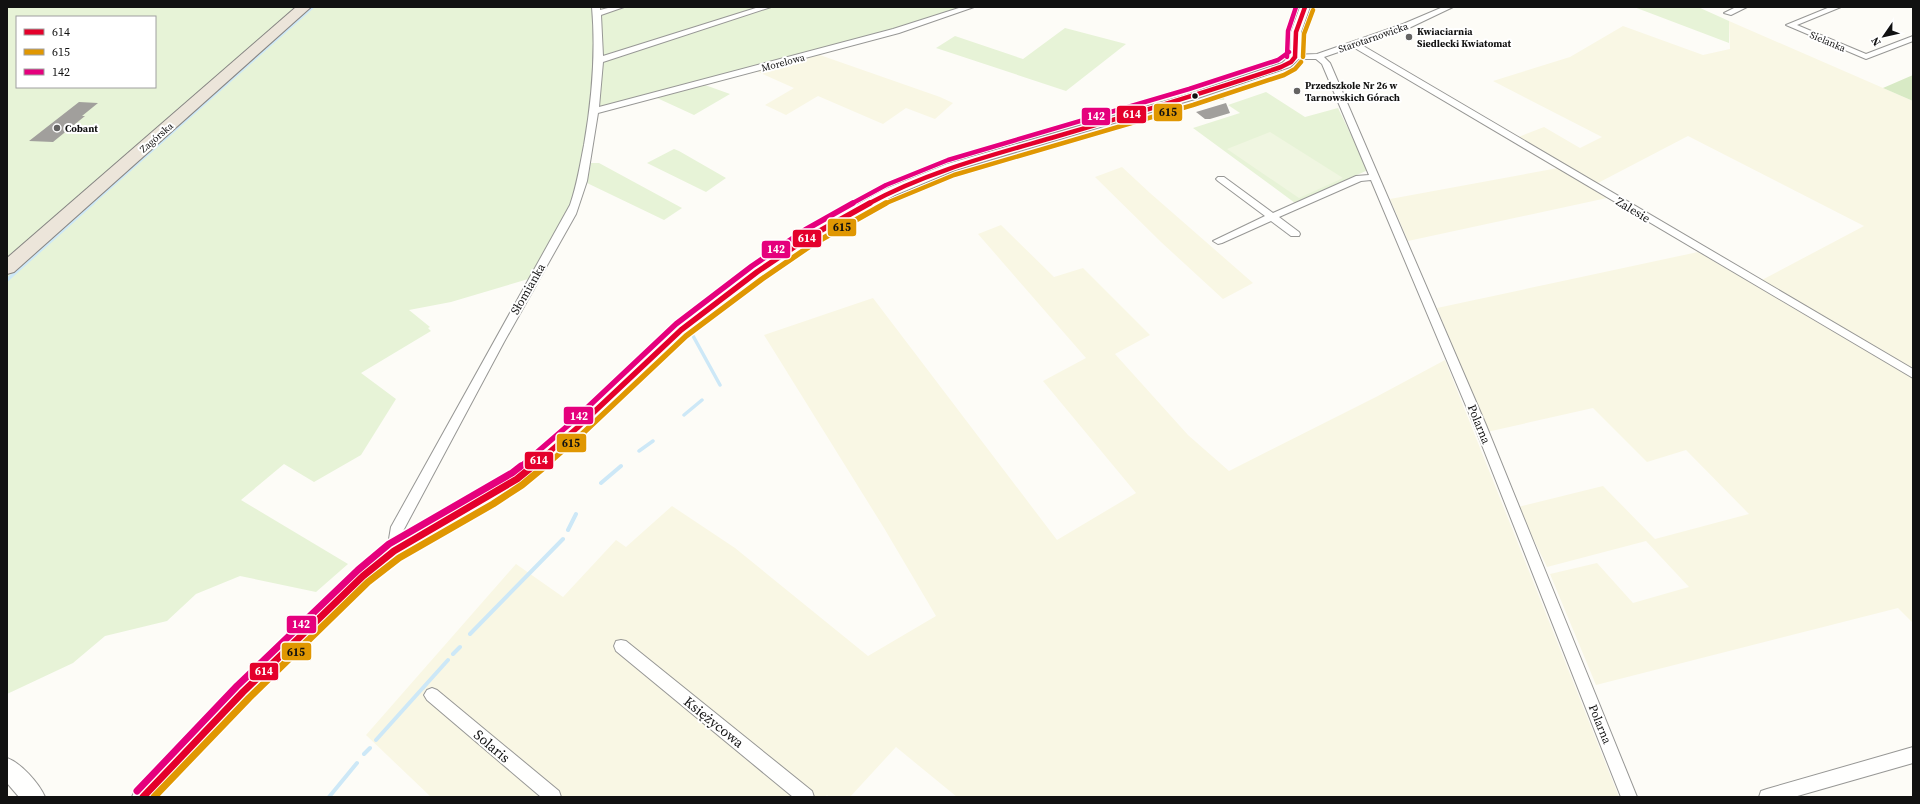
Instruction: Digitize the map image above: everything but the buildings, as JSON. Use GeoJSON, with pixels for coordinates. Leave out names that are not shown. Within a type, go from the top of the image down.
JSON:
{"type":"FeatureCollection","features":[{"type":"Feature","properties":{"kind":"highway","name":"Zagórska"},"geometry":{"type":"LineString","coordinates":[[7,268],[304,7]]}},
{"type":"Feature","properties":{"kind":"street"},"geometry":{"type":"LineString","coordinates":[[596,10],[620,7]]}},
{"type":"Feature","properties":{"kind":"street"},"geometry":{"type":"LineString","coordinates":[[599,60],[767,7]]}},
{"type":"Feature","properties":{"kind":"street","name":"Morelowa"},"geometry":{"type":"LineString","coordinates":[[595,111],[896,31],[970,7]]}},
{"type":"Feature","properties":{"kind":"street"},"geometry":{"type":"LineString","coordinates":[[143,797],[249,686],[363,576],[394,552],[516,479],[577,428],[657,352],[697,317],[757,272],[809,237],[846,215],[890,192],[951,167],[1191,97],[1281,67],[1291,62],[1295,57],[1296,32],[1305,7]]}},
{"type":"Feature","properties":{"kind":"street","name":"Starotarnowicka"},"geometry":{"type":"LineString","coordinates":[[1295,57],[1318,56],[1406,26],[1449,7]]}},
{"type":"Feature","properties":{"kind":"street"},"geometry":{"type":"LineString","coordinates":[[1728,13],[1743,7]]}},
{"type":"Feature","properties":{"kind":"street","name":"Sielanka"},"geometry":{"type":"LineString","coordinates":[[1836,7],[1790,25],[1866,57],[1913,38]]}},
{"type":"Feature","properties":{"kind":"street","name":"Słomianka"},"geometry":{"type":"LineString","coordinates":[[394,552],[396,532],[498,342],[571,214],[584,179],[599,85],[596,10]]}},
{"type":"Feature","properties":{"kind":"street","name":"Zalesie"},"geometry":{"type":"LineString","coordinates":[[1354,44],[1913,374]]}},
{"type":"Feature","properties":{"kind":"street","name":"Polarna"},"geometry":{"type":"LineString","coordinates":[[1318,56],[1326,63],[1480,425],[1629,797]]}},
{"type":"Feature","properties":{"kind":"street"},"geometry":{"type":"LineString","coordinates":[[1218,241],[1359,178],[1375,177]]}},
{"type":"Feature","properties":{"kind":"street"},"geometry":{"type":"LineString","coordinates":[[1220,179],[1295,234]]}},
{"type":"Feature","properties":{"kind":"street","name":"Księżycowa"},"geometry":{"type":"LineString","coordinates":[[621,646],[806,797]]}},
{"type":"Feature","properties":{"kind":"street","name":"Solaris"},"geometry":{"type":"LineString","coordinates":[[432,695],[553,797]]}},
{"type":"Feature","properties":{"kind":"street"},"geometry":{"type":"LineString","coordinates":[[1767,797],[1913,755]]}},
{"type":"Feature","properties":{"kind":"street"},"geometry":{"type":"LineString","coordinates":[[7,768],[34,797]]}},
{"type":"Feature","properties":{"kind":"shaded area"},"geometry":{"type":"Polygon","coordinates":[[[1729,21],[1913,101],[1913,371],[1760,281],[1864,226],[1688,136],[1596,184],[1516,138],[1544,127],[1580,148],[1602,137],[1493,81],[1570,57],[1623,26],[1703,55],[1730,49],[1729,21]]]}},
{"type":"Feature","properties":{"kind":"shaded area"},"geometry":{"type":"Polygon","coordinates":[[[817,54],[940,97],[953,103],[935,119],[906,108],[883,124],[818,96],[786,115],[765,105],[794,88],[756,71],[817,54]]]}},
{"type":"Feature","properties":{"kind":"shaded area"},"geometry":{"type":"Polygon","coordinates":[[[1122,167],[1253,283],[1223,299],[1161,242],[1095,177],[1122,167]]]}},
{"type":"Feature","properties":{"kind":"shaded area"},"geometry":{"type":"Polygon","coordinates":[[[1558,168],[1607,198],[1408,241],[1390,199],[1558,168]]]}},
{"type":"Feature","properties":{"kind":"shaded area"},"geometry":{"type":"Polygon","coordinates":[[[1001,225],[1054,277],[1083,268],[1150,335],[1115,354],[1188,435],[1229,471],[1376,397],[1445,360],[1619,797],[957,797],[896,747],[850,797],[829,797],[827,795],[825,797],[431,797],[366,735],[516,564],[563,597],[616,540],[626,547],[672,506],[735,548],[868,656],[936,616],[884,528],[764,335],[873,298],[1057,540],[1136,493],[1043,381],[1086,358],[978,234],[1001,225]]]}},
{"type":"Feature","properties":{"kind":"shaded area"},"geometry":{"type":"Polygon","coordinates":[[[1698,252],[1913,378],[1913,623],[1898,608],[1596,685],[1550,574],[1597,563],[1633,603],[1689,587],[1646,541],[1547,567],[1518,507],[1603,486],[1655,539],[1749,514],[1686,450],[1647,462],[1593,408],[1487,432],[1437,308],[1698,252]]]}},
{"type":"Feature","properties":{"kind":"green space"},"geometry":{"type":"Polygon","coordinates":[[[7,7],[973,7],[594,114],[583,179],[535,277],[451,302],[409,310],[430,327],[428,328],[431,331],[361,373],[396,399],[361,455],[314,482],[284,464],[241,500],[348,564],[316,592],[240,576],[196,594],[167,621],[105,636],[73,663],[7,694],[7,7]]]}},
{"type":"Feature","properties":{"kind":"green space"},"geometry":{"type":"Polygon","coordinates":[[[1634,7],[1698,7],[1729,21],[1729,43],[1634,7]]]}},
{"type":"Feature","properties":{"kind":"green space"},"geometry":{"type":"Polygon","coordinates":[[[1065,28],[1126,44],[1066,91],[936,48],[955,36],[1023,59],[1065,28]]]}},
{"type":"Feature","properties":{"kind":"green space"},"geometry":{"type":"Polygon","coordinates":[[[1913,75],[1913,101],[1883,88],[1913,75]]]}},
{"type":"Feature","properties":{"kind":"green space"},"geometry":{"type":"Polygon","coordinates":[[[1245,84],[1248,86],[1247,88],[1225,95],[1224,100],[1220,100],[1215,96],[1245,84]]]}},
{"type":"Feature","properties":{"kind":"green space"},"geometry":{"type":"Polygon","coordinates":[[[705,85],[730,94],[694,115],[657,98],[705,85]]]}},
{"type":"Feature","properties":{"kind":"green space"},"geometry":{"type":"Polygon","coordinates":[[[1266,92],[1305,117],[1338,108],[1368,170],[1295,203],[1193,128],[1240,113],[1228,105],[1266,92]]]}},
{"type":"Feature","properties":{"kind":"green space"},"geometry":{"type":"Polygon","coordinates":[[[1270,132],[1343,178],[1299,198],[1227,149],[1270,132]]]}},
{"type":"Feature","properties":{"kind":"green space"},"geometry":{"type":"Polygon","coordinates":[[[674,149],[726,178],[706,192],[647,163],[674,149]]]}},
{"type":"Feature","properties":{"kind":"green space"},"geometry":{"type":"Polygon","coordinates":[[[591,163],[599,163],[682,208],[664,220],[587,183],[591,163]]]}},
{"type":"Feature","properties":{"kind":"waterway"},"geometry":{"type":"LineString","coordinates":[[92,204],[313,7]]}},
{"type":"Feature","properties":{"kind":"waterway"},"geometry":{"type":"LineString","coordinates":[[7,280],[93,203]]}},
{"type":"Feature","properties":{"kind":"waterway"},"geometry":{"type":"LineString","coordinates":[[692,334],[720,385]]}},
{"type":"Feature","properties":{"kind":"waterway"},"geometry":{"type":"LineString","coordinates":[[684,415],[702,400]]}},
{"type":"Feature","properties":{"kind":"waterway"},"geometry":{"type":"LineString","coordinates":[[639,451],[653,441]]}},
{"type":"Feature","properties":{"kind":"waterway"},"geometry":{"type":"LineString","coordinates":[[601,483],[621,466]]}},
{"type":"Feature","properties":{"kind":"waterway"},"geometry":{"type":"LineString","coordinates":[[568,530],[576,514]]}},
{"type":"Feature","properties":{"kind":"waterway"},"geometry":{"type":"LineString","coordinates":[[470,634],[563,539]]}},
{"type":"Feature","properties":{"kind":"waterway"},"geometry":{"type":"LineString","coordinates":[[453,654],[460,647]]}},
{"type":"Feature","properties":{"kind":"waterway"},"geometry":{"type":"LineString","coordinates":[[376,740],[448,660]]}},
{"type":"Feature","properties":{"kind":"waterway"},"geometry":{"type":"LineString","coordinates":[[364,754],[370,748]]}},
{"type":"Feature","properties":{"kind":"waterway"},"geometry":{"type":"LineString","coordinates":[[329,797],[357,763]]}},
{"type":"Feature","properties":{"kind":"transit line","name":"142"},"geometry":{"type":"LineString","coordinates":[[1287,57],[1288,31],[1296,7]]}},
{"type":"Feature","properties":{"kind":"transit line","name":"614"},"geometry":{"type":"LineString","coordinates":[[1295,57],[1296,32],[1305,7]]}},
{"type":"Feature","properties":{"kind":"transit line","name":"615"},"geometry":{"type":"LineString","coordinates":[[1303,57],[1304,34],[1313,10]]}},
{"type":"Feature","properties":{"kind":"transit line","name":"142"},"geometry":{"type":"LineString","coordinates":[[137,791],[237,686],[358,570],[389,544],[512,473],[572,422],[676,324],[752,266],[805,230],[886,185],[948,160],[1189,89],[1278,60],[1289,52]]}},
{"type":"Feature","properties":{"kind":"transit line","name":"614"},"geometry":{"type":"LineString","coordinates":[[143,797],[243,692],[363,576],[394,551],[517,479],[577,428],[681,330],[757,272],[809,237],[890,192],[951,167],[1191,97],[1281,67],[1291,62],[1295,57]]}},
{"type":"Feature","properties":{"kind":"transit line","name":"615"},"geometry":{"type":"LineString","coordinates":[[154,797],[249,698],[368,582],[399,558],[493,504],[522,485],[582,434],[686,336],[762,279],[813,244],[893,199],[954,175],[1193,105],[1284,75],[1295,69],[1301,62]]}},
{"type":"Feature","properties":{"kind":"place","name":"Kwiaciarnia Siedlecki Kwiatomat"},"geometry":{"type":"Point","coordinates":[1409,37]}},
{"type":"Feature","properties":{"kind":"place","name":"Przedszkole Nr 26 w Tarnowskich Górach"},"geometry":{"type":"Point","coordinates":[1297,91]}},
{"type":"Feature","properties":{"kind":"place","name":"Cobant"},"geometry":{"type":"Point","coordinates":[57,128]}}]}
